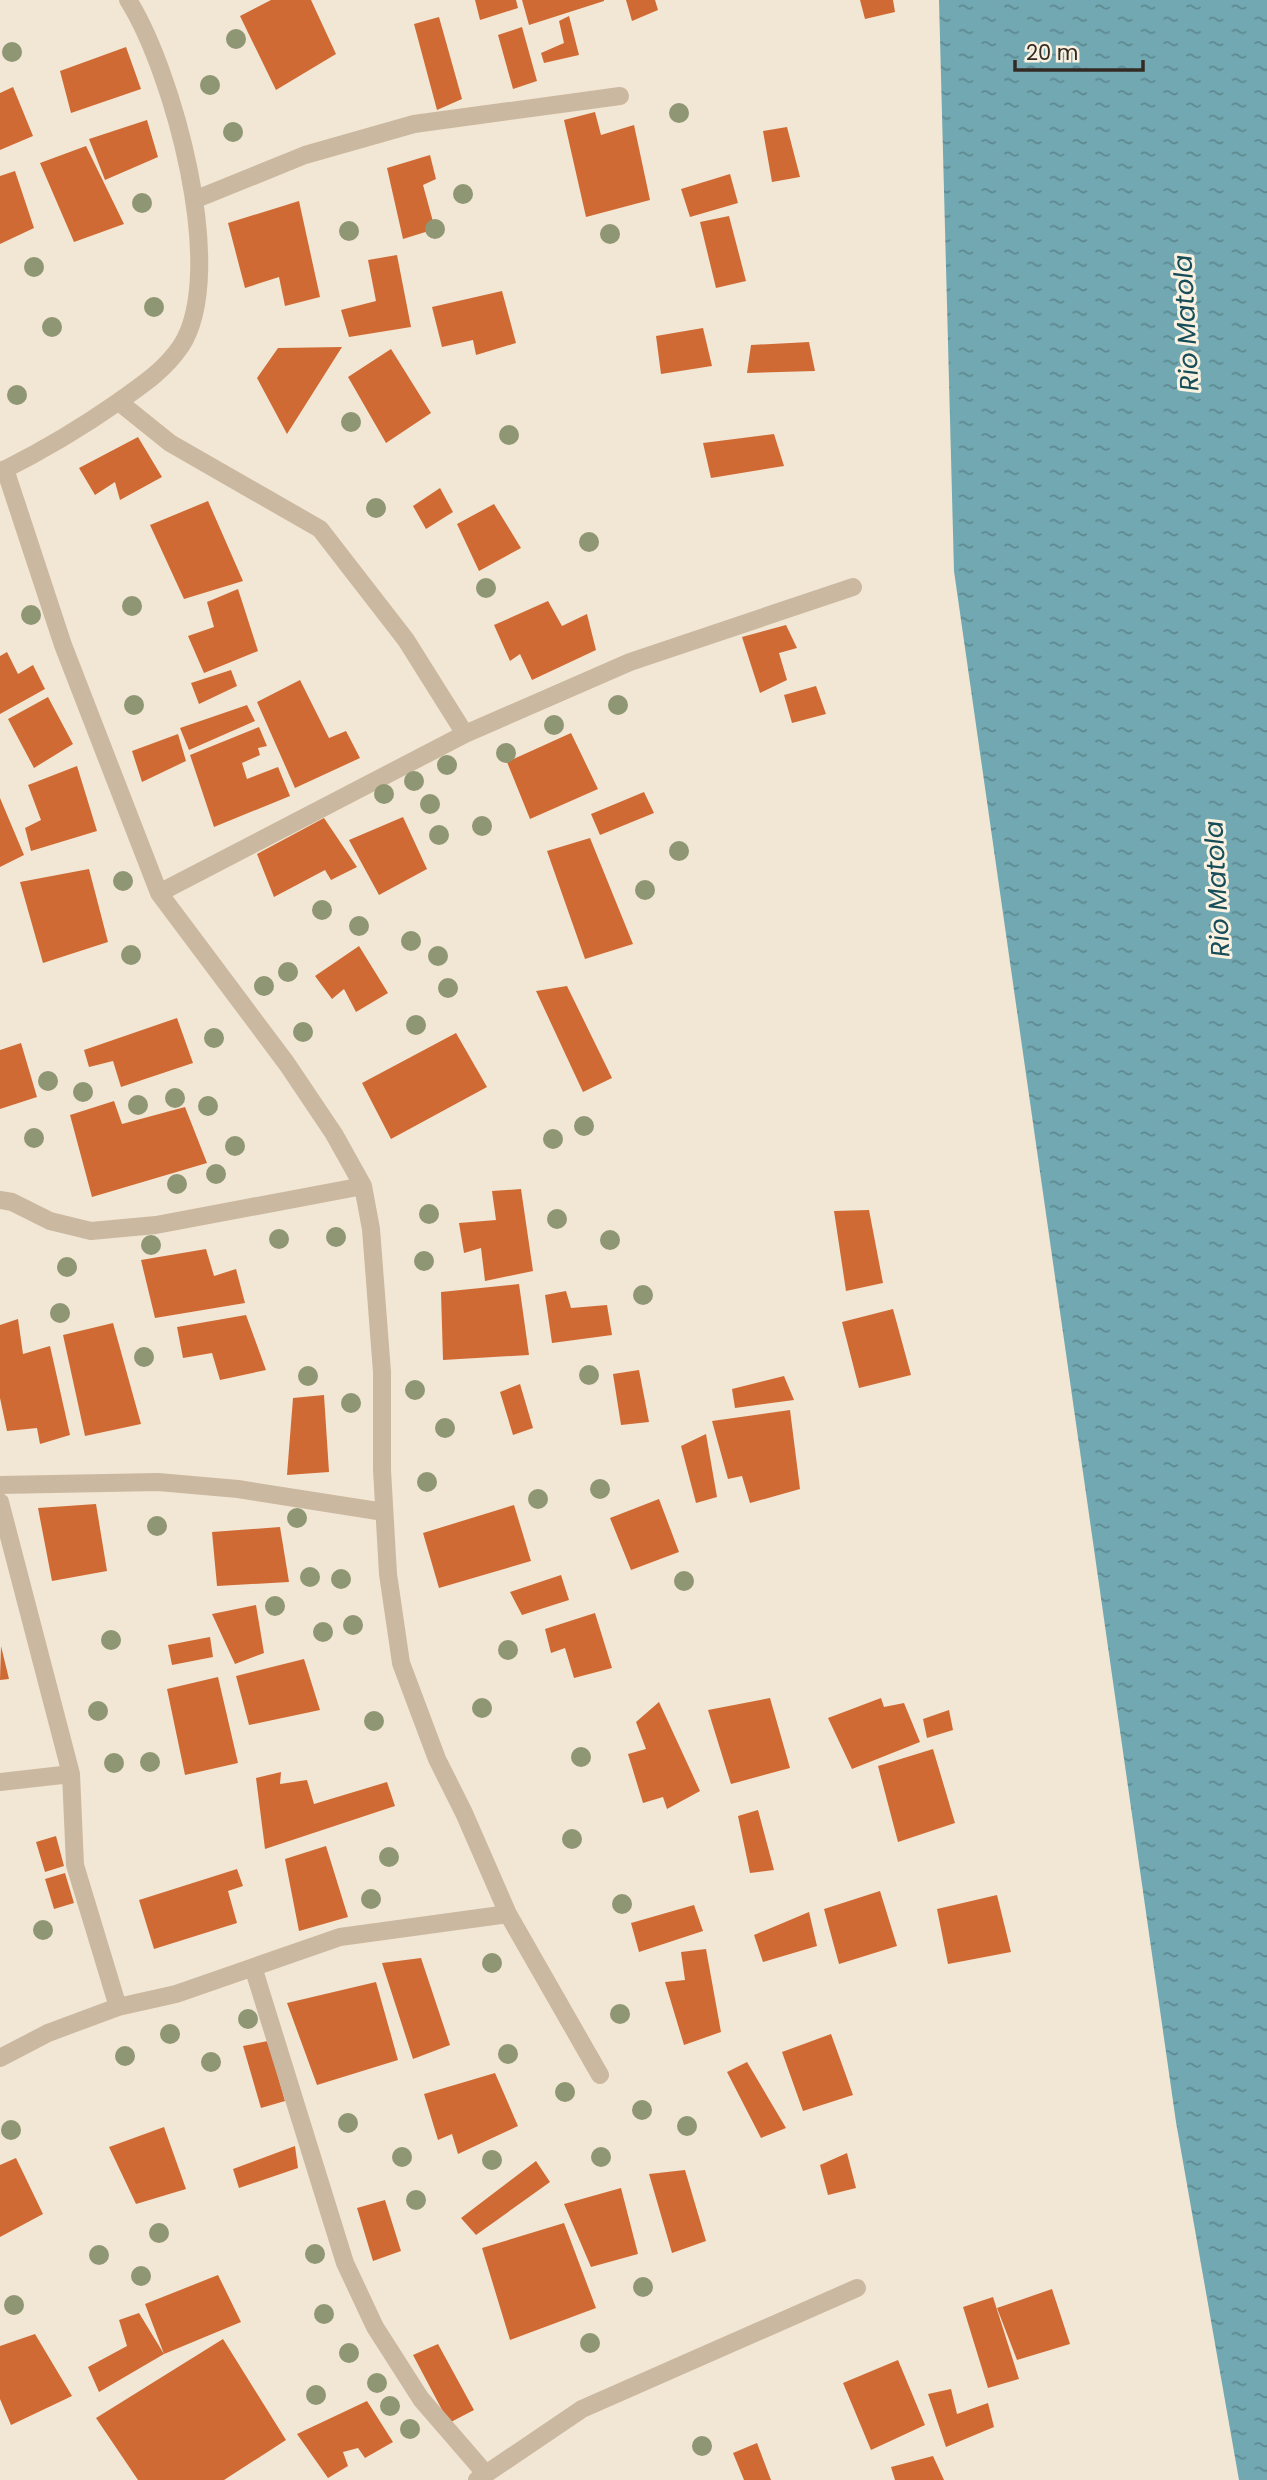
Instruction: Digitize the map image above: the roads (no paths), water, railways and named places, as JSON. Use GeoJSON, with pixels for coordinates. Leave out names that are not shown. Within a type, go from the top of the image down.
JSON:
{"type":"FeatureCollection","features":[{"type":"Feature","properties":{"kind":"street"},"geometry":{"type":"LineString","coordinates":[[128,0],[140,19],[173,100],[194,200],[198,290],[192,319],[181,345],[144,387],[118,402],[70,437],[3,471],[63,645],[159,893],[287,1063],[334,1134],[363,1186],[371,1229],[381,1360],[387,1574],[401,1663],[437,1759],[508,1914],[600,2075]]}},
{"type":"Feature","properties":{"kind":"street"},"geometry":{"type":"LineString","coordinates":[[194,200],[305,155],[414,124],[620,96]]}},
{"type":"Feature","properties":{"kind":"street"},"geometry":{"type":"LineString","coordinates":[[118,402],[170,443],[320,529],[406,640],[465,734]]}},
{"type":"Feature","properties":{"kind":"street"},"geometry":{"type":"LineString","coordinates":[[159,893],[465,734],[630,662],[853,587]]}},
{"type":"Feature","properties":{"kind":"street"},"geometry":{"type":"LineString","coordinates":[[0,1200],[12,1202],[50,1221],[90,1231],[156,1225],[363,1186]]}},
{"type":"Feature","properties":{"kind":"street"},"geometry":{"type":"LineString","coordinates":[[0,1485],[158,1482],[238,1489],[384,1511]]}},
{"type":"Feature","properties":{"kind":"street"},"geometry":{"type":"LineString","coordinates":[[0,1502],[71,1774],[75,1865],[118,2007]]}},
{"type":"Feature","properties":{"kind":"street"},"geometry":{"type":"LineString","coordinates":[[0,1782],[71,1774]]}},
{"type":"Feature","properties":{"kind":"street"},"geometry":{"type":"LineString","coordinates":[[0,2058],[48,2033],[118,2007],[176,1994],[340,1937],[508,1914]]}},
{"type":"Feature","properties":{"kind":"street"},"geometry":{"type":"LineString","coordinates":[[253,1967],[345,2263],[375,2327],[421,2399],[481,2476],[582,2409],[858,2288]]}},
{"type":"Feature","properties":{"kind":"water","name":"Rio Matola"},"geometry":{"type":"Polygon","coordinates":[[[939,0],[1267,0],[1267,2480],[1239,2480],[1176,2122],[954,571],[939,0]]]}}]}
